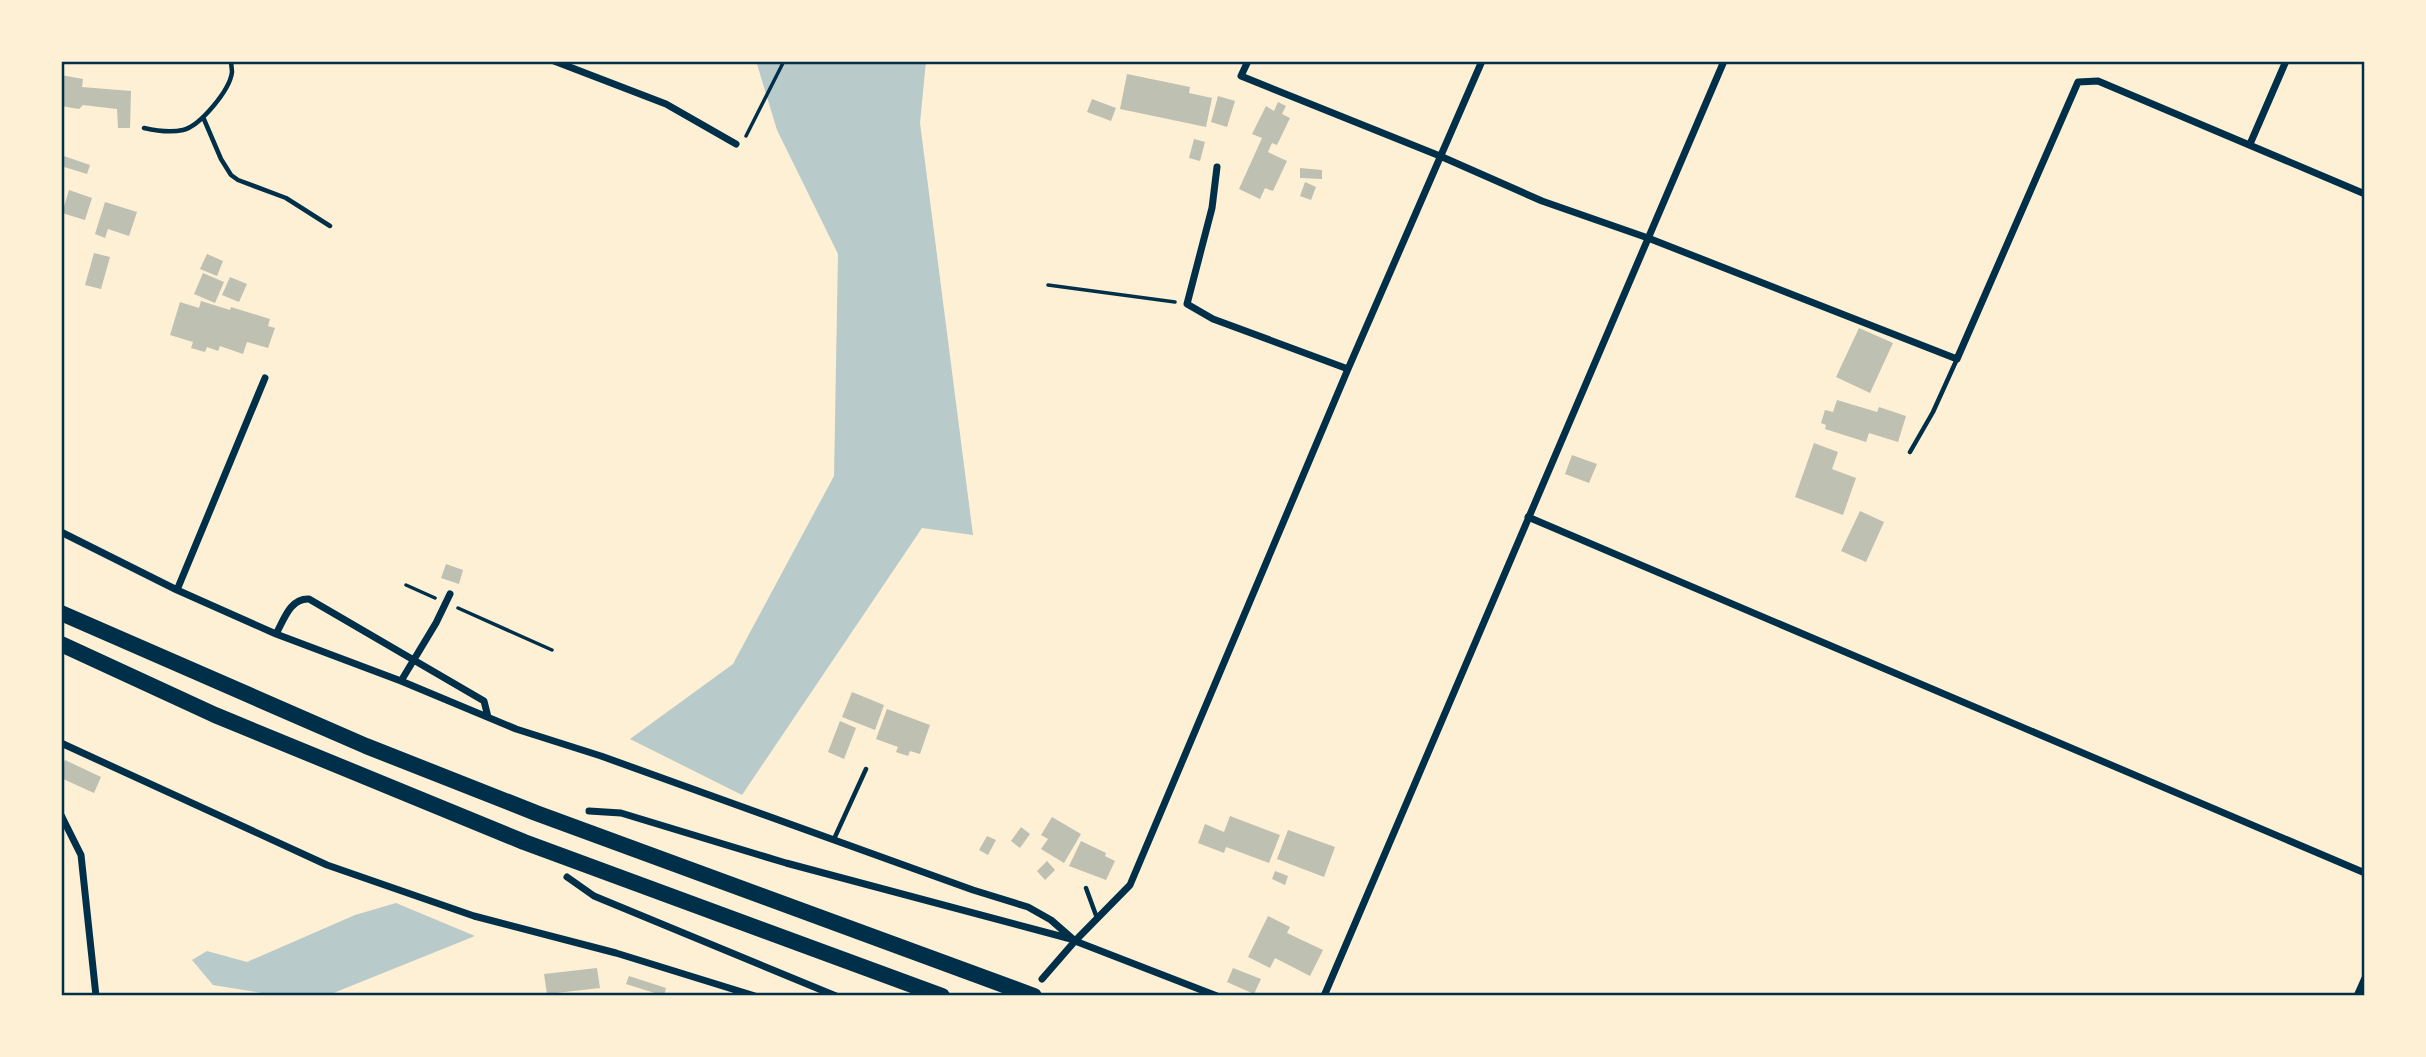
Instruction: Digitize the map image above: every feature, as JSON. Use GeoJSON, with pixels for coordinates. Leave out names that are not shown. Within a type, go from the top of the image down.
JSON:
{"type":"FeatureCollection","features":[{"type":"Feature","properties":{"kind":"highway"},"geometry":{"type":"LineString","coordinates":[[61,613],[366,746],[536,813],[1034,996]]}},
{"type":"Feature","properties":{"kind":"highway"},"geometry":{"type":"LineString","coordinates":[[61,644],[215,715],[524,842],[942,996]]}},
{"type":"Feature","properties":{"kind":"street"},"geometry":{"type":"LineString","coordinates":[[554,61],[666,104],[736,144]]}},
{"type":"Feature","properties":{"kind":"street"},"geometry":{"type":"LineString","coordinates":[[1248,61],[1241,76],[1440,156],[1542,201],[1648,238],[1957,359],[2078,82],[2098,80],[2365,194]]}},
{"type":"Feature","properties":{"kind":"street"},"geometry":{"type":"LineString","coordinates":[[1042,979],[1130,885],[1348,369],[1482,61]]}},
{"type":"Feature","properties":{"kind":"street"},"geometry":{"type":"LineString","coordinates":[[1324,996],[1724,61]]}},
{"type":"Feature","properties":{"kind":"street"},"geometry":{"type":"LineString","coordinates":[[2250,144],[2286,61]]}},
{"type":"Feature","properties":{"kind":"street"},"geometry":{"type":"LineString","coordinates":[[1217,167],[1212,208],[1187,304],[1213,319],[1348,369]]}},
{"type":"Feature","properties":{"kind":"street"},"geometry":{"type":"LineString","coordinates":[[177,590],[265,378]]}},
{"type":"Feature","properties":{"kind":"street"},"geometry":{"type":"LineString","coordinates":[[1528,517],[2365,873]]}},
{"type":"Feature","properties":{"kind":"street"},"geometry":{"type":"LineString","coordinates":[[61,532],[177,590],[276,634],[488,717],[973,890],[1028,907],[1051,920],[1075,941]]}},
{"type":"Feature","properties":{"kind":"street"},"geometry":{"type":"LineString","coordinates":[[401,681],[450,594]]}},
{"type":"Feature","properties":{"kind":"street"},"geometry":{"type":"LineString","coordinates":[[276,634],[294,602],[300,598],[309,598],[484,701],[488,717]]}},
{"type":"Feature","properties":{"kind":"street"},"geometry":{"type":"LineString","coordinates":[[61,743],[327,864],[474,916],[616,953],[755,996]]}},
{"type":"Feature","properties":{"kind":"street"},"geometry":{"type":"LineString","coordinates":[[589,811],[621,813],[786,863],[1075,941],[1217,996]]}},
{"type":"Feature","properties":{"kind":"street"},"geometry":{"type":"LineString","coordinates":[[61,815],[80,855],[96,996]]}},
{"type":"Feature","properties":{"kind":"street"},"geometry":{"type":"LineString","coordinates":[[567,877],[594,896],[836,996]]}},
{"type":"Feature","properties":{"kind":"street"},"geometry":{"type":"LineString","coordinates":[[2357,996],[2365,978]]}},
{"type":"Feature","properties":{"kind":"lane"},"geometry":{"type":"LineString","coordinates":[[144,128],[170,131],[196,124],[229,82],[231,61]]}},
{"type":"Feature","properties":{"kind":"lane"},"geometry":{"type":"LineString","coordinates":[[203,117],[221,159],[231,174],[238,180],[286,198],[330,226]]}},
{"type":"Feature","properties":{"kind":"lane"},"geometry":{"type":"LineString","coordinates":[[1910,452],[1933,412],[1957,359]]}},
{"type":"Feature","properties":{"kind":"lane"},"geometry":{"type":"LineString","coordinates":[[834,839],[866,769]]}},
{"type":"Feature","properties":{"kind":"lane"},"geometry":{"type":"LineString","coordinates":[[1086,888],[1097,918]]}},
{"type":"Feature","properties":{"kind":"path"},"geometry":{"type":"LineString","coordinates":[[736,144],[747,135],[784,61]]}},
{"type":"Feature","properties":{"kind":"path"},"geometry":{"type":"LineString","coordinates":[[1048,285],[1187,304]]}},
{"type":"Feature","properties":{"kind":"path"},"geometry":{"type":"LineString","coordinates":[[406,584],[552,650]]}},
{"type":"Feature","properties":{"kind":"shaded area"},"geometry":{"type":"Polygon","coordinates":[[[756,61],[926,61],[920,123],[973,535],[922,528],[742,795],[630,739],[733,664],[834,476],[838,254],[777,130],[756,61]]]}},
{"type":"Feature","properties":{"kind":"shaded area"},"geometry":{"type":"Polygon","coordinates":[[[396,903],[475,936],[326,996],[280,996],[213,985],[192,960],[207,951],[247,962],[355,915],[396,903]]]}},
{"type":"Feature","properties":{"kind":"building"},"geometry":{"type":"Polygon","coordinates":[[[1127,74],[1190,87],[1189,93],[1212,98],[1206,127],[1120,109],[1127,74]]]}},
{"type":"Feature","properties":{"kind":"building"},"geometry":{"type":"Polygon","coordinates":[[[61,75],[83,79],[82,87],[131,91],[130,128],[118,128],[117,109],[83,105],[79,109],[61,106],[61,75]]]}},
{"type":"Feature","properties":{"kind":"building"},"geometry":{"type":"Polygon","coordinates":[[[1218,96],[1235,101],[1227,127],[1211,122],[1218,96]]]}},
{"type":"Feature","properties":{"kind":"building"},"geometry":{"type":"Polygon","coordinates":[[[1092,99],[1116,108],[1111,121],[1087,112],[1092,99]]]}},
{"type":"Feature","properties":{"kind":"building"},"geometry":{"type":"Polygon","coordinates":[[[1278,102],[1286,106],[1282,114],[1290,118],[1277,145],[1272,143],[1268,152],[1287,161],[1273,191],[1265,188],[1260,199],[1239,189],[1262,138],[1252,134],[1266,106],[1274,111],[1278,102]]]}},
{"type":"Feature","properties":{"kind":"building"},"geometry":{"type":"Polygon","coordinates":[[[1194,139],[1205,142],[1200,161],[1189,158],[1194,139]]]}},
{"type":"Feature","properties":{"kind":"building"},"geometry":{"type":"Polygon","coordinates":[[[61,155],[90,165],[87,174],[61,166],[61,155]]]}},
{"type":"Feature","properties":{"kind":"building"},"geometry":{"type":"Polygon","coordinates":[[[1300,168],[1322,170],[1322,179],[1300,178],[1300,168]]]}},
{"type":"Feature","properties":{"kind":"building"},"geometry":{"type":"Polygon","coordinates":[[[1305,182],[1316,187],[1311,200],[1300,196],[1305,182]]]}},
{"type":"Feature","properties":{"kind":"building"},"geometry":{"type":"Polygon","coordinates":[[[69,190],[92,198],[85,220],[62,213],[69,190]]]}},
{"type":"Feature","properties":{"kind":"building"},"geometry":{"type":"Polygon","coordinates":[[[105,202],[137,212],[129,236],[108,229],[105,238],[95,234],[105,202]]]}},
{"type":"Feature","properties":{"kind":"building"},"geometry":{"type":"Polygon","coordinates":[[[94,253],[110,257],[101,289],[85,285],[94,253]]]}},
{"type":"Feature","properties":{"kind":"building"},"geometry":{"type":"Polygon","coordinates":[[[207,254],[223,261],[217,276],[200,269],[207,254]]]}},
{"type":"Feature","properties":{"kind":"building"},"geometry":{"type":"Polygon","coordinates":[[[203,273],[224,282],[215,303],[194,294],[203,273]]]}},
{"type":"Feature","properties":{"kind":"building"},"geometry":{"type":"Polygon","coordinates":[[[230,277],[247,284],[239,302],[222,295],[230,277]]]}},
{"type":"Feature","properties":{"kind":"building"},"geometry":{"type":"Polygon","coordinates":[[[201,301],[270,319],[268,326],[275,328],[268,348],[247,342],[243,354],[220,346],[218,351],[207,347],[205,352],[191,348],[193,342],[170,335],[180,302],[199,308],[201,301]]]}},
{"type":"Feature","properties":{"kind":"building"},"geometry":{"type":"Polygon","coordinates":[[[1859,328],[1893,343],[1870,393],[1836,377],[1859,328]]]}},
{"type":"Feature","properties":{"kind":"building"},"geometry":{"type":"Polygon","coordinates":[[[1837,400],[1877,412],[1879,407],[1906,416],[1898,442],[1869,433],[1866,442],[1825,429],[1826,425],[1821,423],[1825,410],[1833,412],[1837,400]]]}},
{"type":"Feature","properties":{"kind":"building"},"geometry":{"type":"Polygon","coordinates":[[[1814,443],[1838,452],[1832,469],[1856,478],[1843,515],[1795,497],[1814,443]]]}},
{"type":"Feature","properties":{"kind":"building"},"geometry":{"type":"Polygon","coordinates":[[[1572,455],[1597,464],[1589,483],[1565,474],[1572,455]]]}},
{"type":"Feature","properties":{"kind":"building"},"geometry":{"type":"Polygon","coordinates":[[[1860,511],[1884,522],[1866,562],[1841,551],[1860,511]]]}},
{"type":"Feature","properties":{"kind":"building"},"geometry":{"type":"Polygon","coordinates":[[[446,564],[463,570],[459,584],[441,578],[446,564]]]}},
{"type":"Feature","properties":{"kind":"building"},"geometry":{"type":"Polygon","coordinates":[[[852,692],[884,705],[875,730],[842,717],[852,692]]]}},
{"type":"Feature","properties":{"kind":"building"},"geometry":{"type":"Polygon","coordinates":[[[887,709],[930,725],[920,754],[910,751],[908,756],[896,752],[898,747],[876,739],[887,709]]]}},
{"type":"Feature","properties":{"kind":"building"},"geometry":{"type":"Polygon","coordinates":[[[840,721],[856,728],[844,759],[828,752],[840,721]]]}},
{"type":"Feature","properties":{"kind":"building"},"geometry":{"type":"Polygon","coordinates":[[[65,760],[101,777],[94,793],[61,778],[61,768],[65,760]]]}},
{"type":"Feature","properties":{"kind":"building"},"geometry":{"type":"Polygon","coordinates":[[[1230,816],[1280,835],[1269,863],[1226,847],[1224,853],[1198,843],[1205,824],[1224,832],[1230,816]]]}},
{"type":"Feature","properties":{"kind":"building"},"geometry":{"type":"Polygon","coordinates":[[[1052,817],[1081,834],[1064,863],[1041,849],[1048,839],[1041,835],[1052,817]]]}},
{"type":"Feature","properties":{"kind":"building"},"geometry":{"type":"Polygon","coordinates":[[[1021,827],[1030,834],[1020,848],[1011,841],[1021,827]]]}},
{"type":"Feature","properties":{"kind":"building"},"geometry":{"type":"Polygon","coordinates":[[[1288,830],[1335,847],[1324,877],[1277,859],[1288,830]]]}},
{"type":"Feature","properties":{"kind":"building"},"geometry":{"type":"Polygon","coordinates":[[[987,836],[996,840],[988,855],[979,850],[987,836]]]}},
{"type":"Feature","properties":{"kind":"building"},"geometry":{"type":"Polygon","coordinates":[[[1081,841],[1106,853],[1105,856],[1115,861],[1106,880],[1069,866],[1081,841]]]}},
{"type":"Feature","properties":{"kind":"building"},"geometry":{"type":"Polygon","coordinates":[[[1047,861],[1055,870],[1045,880],[1037,871],[1047,861]]]}},
{"type":"Feature","properties":{"kind":"building"},"geometry":{"type":"Polygon","coordinates":[[[1275,871],[1288,876],[1285,885],[1272,879],[1275,871]]]}},
{"type":"Feature","properties":{"kind":"building"},"geometry":{"type":"Polygon","coordinates":[[[1268,916],[1290,927],[1287,933],[1323,950],[1310,976],[1275,958],[1270,968],[1248,957],[1268,916]]]}},
{"type":"Feature","properties":{"kind":"building"},"geometry":{"type":"Polygon","coordinates":[[[597,968],[600,988],[547,994],[544,974],[597,968]]]}},
{"type":"Feature","properties":{"kind":"building"},"geometry":{"type":"Polygon","coordinates":[[[1233,968],[1261,979],[1254,994],[1227,982],[1233,968]]]}},
{"type":"Feature","properties":{"kind":"building"},"geometry":{"type":"Polygon","coordinates":[[[629,976],[666,988],[664,996],[626,984],[629,976]]]}}]}
